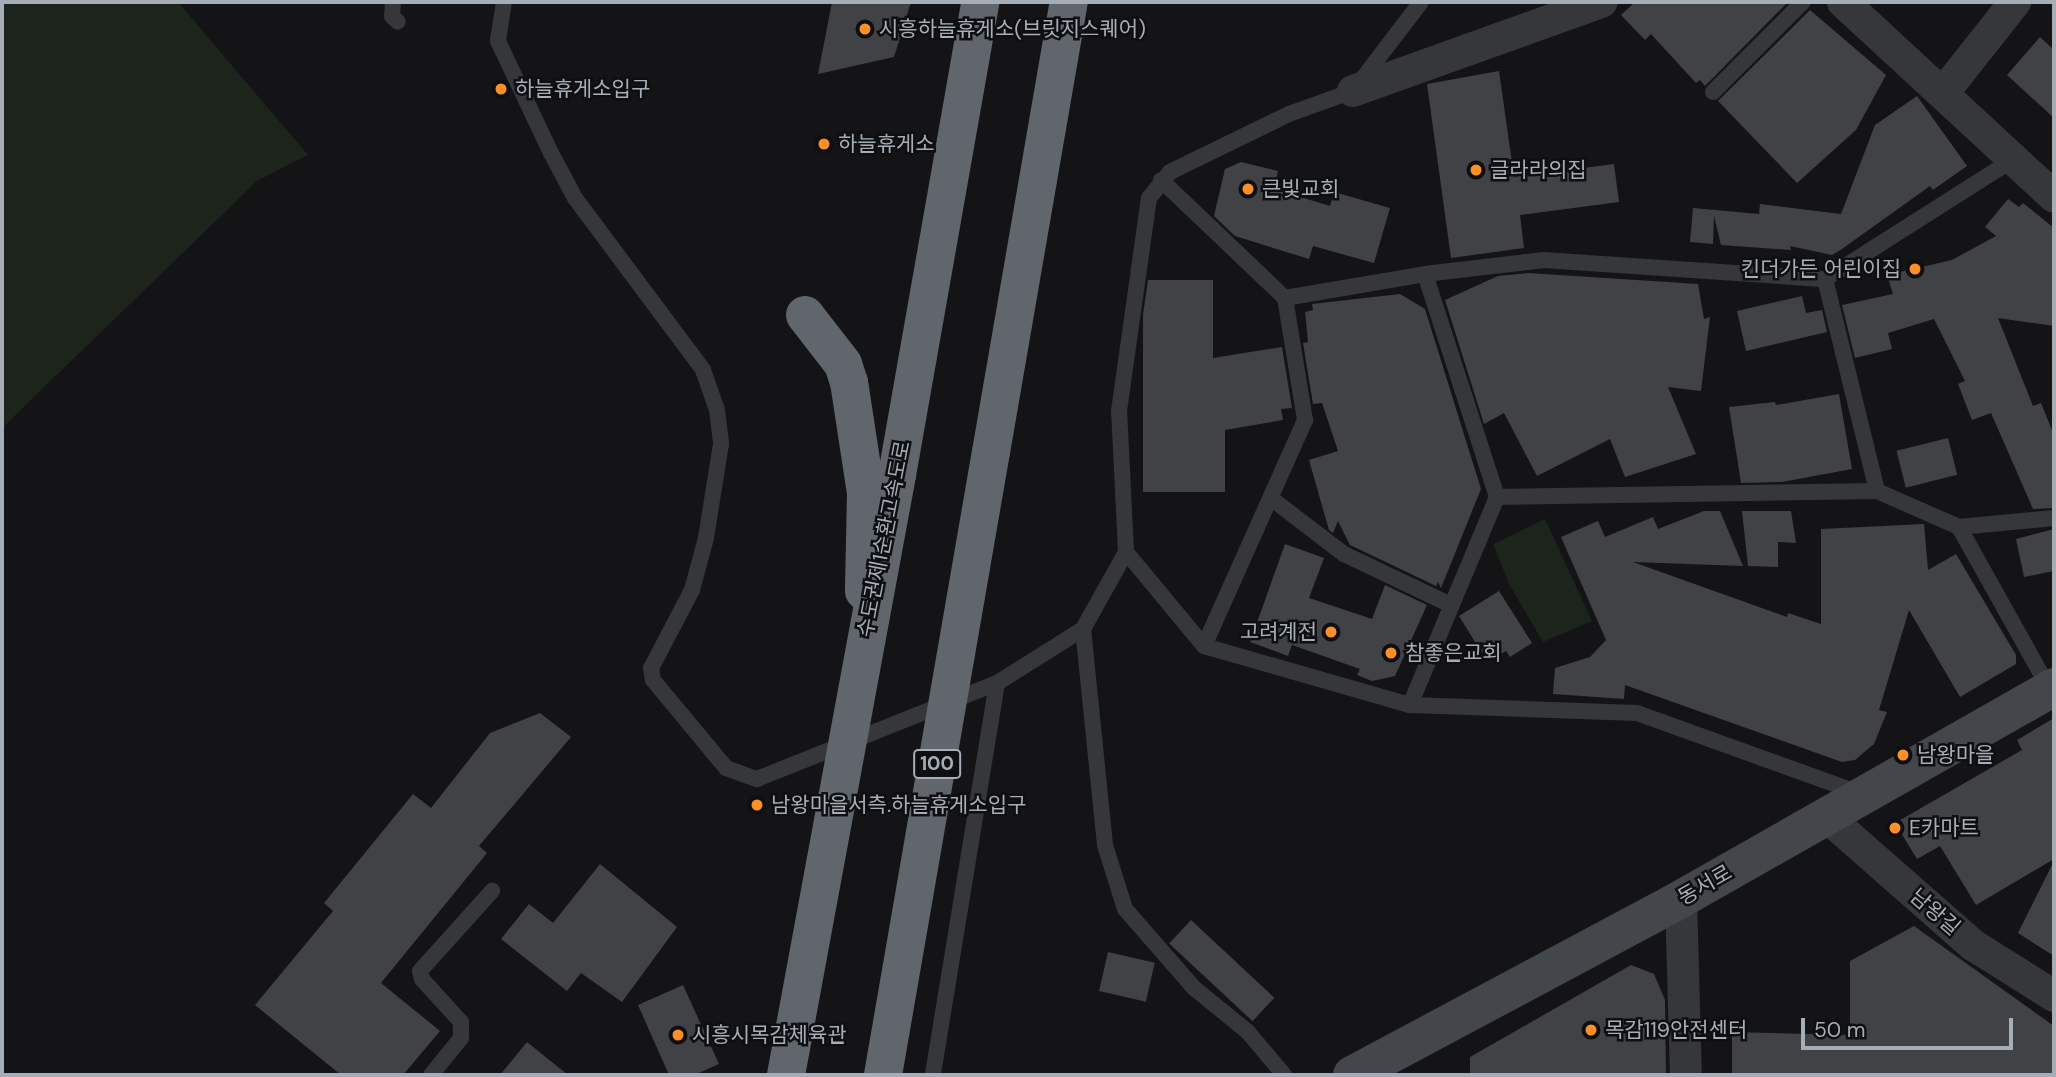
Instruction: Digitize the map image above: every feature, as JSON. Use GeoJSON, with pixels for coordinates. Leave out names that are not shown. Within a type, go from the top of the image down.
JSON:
{"type":"FeatureCollection","features":[{"type":"Feature","properties":{"kind":"highway","name":"수도권제1순환고속도로"},"geometry":{"type":"LineString","coordinates":[[786,1075],[981,2]]}},
{"type":"Feature","properties":{"kind":"highway","name":"100"},"geometry":{"type":"LineString","coordinates":[[883,1075],[1069,2]]}},
{"type":"Feature","properties":{"kind":"highway"},"geometry":{"type":"LineString","coordinates":[[806,315],[843,364],[849,382],[866,493],[866,570],[855,692]]}},
{"type":"Feature","properties":{"kind":"street"},"geometry":{"type":"LineString","coordinates":[[1353,91],[1602,2]]}},
{"type":"Feature","properties":{"kind":"street"},"geometry":{"type":"LineString","coordinates":[[1843,2],[1944,92],[2011,161],[2054,197]]}},
{"type":"Feature","properties":{"kind":"street"},"geometry":{"type":"LineString","coordinates":[[1944,92],[2015,2]]}},
{"type":"Feature","properties":{"kind":"street","name":"동서로"},"geometry":{"type":"LineString","coordinates":[[1352,1075],[1681,899],[2052,688]]}},
{"type":"Feature","properties":{"kind":"street","name":"남왕길"},"geometry":{"type":"LineString","coordinates":[[1826,816],[1973,945],[2054,996]]}},
{"type":"Feature","properties":{"kind":"street"},"geometry":{"type":"LineString","coordinates":[[1681,899],[1686,1075]]}},
{"type":"Feature","properties":{"kind":"lane"},"geometry":{"type":"LineString","coordinates":[[393,2],[392,16],[398,22]]}},
{"type":"Feature","properties":{"kind":"lane"},"geometry":{"type":"LineString","coordinates":[[504,2],[492,39],[575,198],[703,370],[717,410],[721,444],[706,538],[692,590],[652,668],[653,680],[726,768],[757,779],[997,683],[1083,629],[1126,552],[1119,411],[1149,198],[1161,180],[1236,138],[1353,91],[1421,2]]}},
{"type":"Feature","properties":{"kind":"lane"},"geometry":{"type":"LineString","coordinates":[[1713,92],[1803,2]]}},
{"type":"Feature","properties":{"kind":"lane"},"geometry":{"type":"LineString","coordinates":[[1285,298],[1425,274],[1544,260],[1825,279],[2011,161]]}},
{"type":"Feature","properties":{"kind":"lane"},"geometry":{"type":"LineString","coordinates":[[1161,180],[1285,298],[1304,420],[1272,499],[1204,646]]}},
{"type":"Feature","properties":{"kind":"lane"},"geometry":{"type":"LineString","coordinates":[[1410,705],[1497,497],[1425,274]]}},
{"type":"Feature","properties":{"kind":"lane"},"geometry":{"type":"LineString","coordinates":[[1825,279],[1877,491]]}},
{"type":"Feature","properties":{"kind":"lane"},"geometry":{"type":"LineString","coordinates":[[1497,497],[1877,491],[1959,527],[2054,518]]}},
{"type":"Feature","properties":{"kind":"lane"},"geometry":{"type":"LineString","coordinates":[[1272,499],[1344,554],[1451,605]]}},
{"type":"Feature","properties":{"kind":"lane"},"geometry":{"type":"LineString","coordinates":[[1959,527],[2052,688]]}},
{"type":"Feature","properties":{"kind":"lane"},"geometry":{"type":"LineString","coordinates":[[1126,552],[1204,646],[1410,705],[1637,713],[1784,762],[1865,795]]}},
{"type":"Feature","properties":{"kind":"lane"},"geometry":{"type":"LineString","coordinates":[[1083,629],[1105,845],[1125,909],[1194,988],[1248,1032],[1284,1075]]}},
{"type":"Feature","properties":{"kind":"lane"},"geometry":{"type":"LineString","coordinates":[[933,1075],[997,683]]}},
{"type":"Feature","properties":{"kind":"lane"},"geometry":{"type":"LineString","coordinates":[[431,1075],[461,1038],[461,1022],[422,979],[420,971],[492,891]]}},
{"type":"Feature","properties":{"kind":"shaded area"},"geometry":{"type":"Polygon","coordinates":[[[2,2],[178,2],[308,155],[257,181],[2,428],[2,2]]]}},
{"type":"Feature","properties":{"kind":"shaded area"},"geometry":{"type":"Polygon","coordinates":[[[1545,519],[1592,621],[1543,642],[1509,584],[1493,544],[1545,519]]]}},
{"type":"Feature","properties":{"kind":"building","name":"시흥하늘휴게소(브릿지스퀘어)"},"geometry":{"type":"Polygon","coordinates":[[[832,2],[911,2],[894,57],[818,74],[832,2]]]}},
{"type":"Feature","properties":{"kind":"building"},"geometry":{"type":"Polygon","coordinates":[[[1635,2],[1788,2],[1705,86],[1700,80],[1696,83],[1651,34],[1645,40],[1621,15],[1635,2]]]}},
{"type":"Feature","properties":{"kind":"building"},"geometry":{"type":"Polygon","coordinates":[[[1810,10],[1886,75],[1856,130],[1797,183],[1718,101],[1810,10]]]}},
{"type":"Feature","properties":{"kind":"building"},"geometry":{"type":"Polygon","coordinates":[[[2040,37],[2054,50],[2054,118],[2007,75],[2040,37]]]}},
{"type":"Feature","properties":{"kind":"building","name":"글라라의집"},"geometry":{"type":"Polygon","coordinates":[[[1499,71],[1514,177],[1614,164],[1619,202],[1520,215],[1524,248],[1451,258],[1427,84],[1499,71]]]}},
{"type":"Feature","properties":{"kind":"building"},"geometry":{"type":"Polygon","coordinates":[[[1917,96],[1967,166],[1933,190],[1930,186],[1842,249],[1832,255],[1790,246],[1791,250],[1721,245],[1714,216],[1713,244],[1690,242],[1693,208],[1759,214],[1760,204],[1841,214],[1875,125],[1917,96]]]}},
{"type":"Feature","properties":{"kind":"building"},"geometry":{"type":"Polygon","coordinates":[[[1241,162],[1278,171],[1274,189],[1330,206],[1334,192],[1390,208],[1374,263],[1313,246],[1309,259],[1235,236],[1214,216],[1225,169],[1241,162]]]}},
{"type":"Feature","properties":{"kind":"building"},"geometry":{"type":"Polygon","coordinates":[[[2008,199],[2019,207],[2023,203],[2054,228],[2054,326],[1998,318],[2033,406],[2041,403],[2054,435],[2054,508],[2033,509],[1991,413],[1972,420],[1958,384],[1965,381],[1934,319],[1888,333],[1892,349],[1855,358],[1842,305],[1893,294],[1887,275],[1952,260],[1996,236],[1985,227],[2008,199]]]}},
{"type":"Feature","properties":{"kind":"building"},"geometry":{"type":"Polygon","coordinates":[[[1528,273],[1698,284],[1704,319],[1710,317],[1701,391],[1668,387],[1696,454],[1625,477],[1610,439],[1537,476],[1504,413],[1484,424],[1445,300],[1498,276],[1528,273]]]}},
{"type":"Feature","properties":{"kind":"building"},"geometry":{"type":"Polygon","coordinates":[[[1148,280],[1213,280],[1213,358],[1282,347],[1292,408],[1281,409],[1283,420],[1225,430],[1225,492],[1143,492],[1143,315],[1148,280]]]}},
{"type":"Feature","properties":{"kind":"building"},"geometry":{"type":"Polygon","coordinates":[[[1400,294],[1425,309],[1481,489],[1441,588],[1438,582],[1436,586],[1350,545],[1338,521],[1333,533],[1329,530],[1309,460],[1338,451],[1322,403],[1313,404],[1303,343],[1308,342],[1305,312],[1313,310],[1312,304],[1400,294]]]}},
{"type":"Feature","properties":{"kind":"building"},"geometry":{"type":"Polygon","coordinates":[[[1802,296],[1806,313],[1822,310],[1827,332],[1746,351],[1737,311],[1802,296]]]}},
{"type":"Feature","properties":{"kind":"building"},"geometry":{"type":"Polygon","coordinates":[[[1839,394],[1852,469],[1782,482],[1741,483],[1729,407],[1775,402],[1776,405],[1839,394]]]}},
{"type":"Feature","properties":{"kind":"building"},"geometry":{"type":"Polygon","coordinates":[[[1948,438],[1957,475],[1906,488],[1897,451],[1948,438]]]}},
{"type":"Feature","properties":{"kind":"building"},"geometry":{"type":"Polygon","coordinates":[[[1704,511],[1720,511],[1743,566],[1633,562],[1787,617],[1788,613],[1821,624],[1821,529],[1924,524],[1928,570],[1956,554],[2016,655],[2016,664],[1960,697],[1909,610],[1879,710],[1887,712],[1874,744],[1855,760],[1842,762],[1625,685],[1624,699],[1553,694],[1555,668],[1590,657],[1606,640],[1561,537],[1598,521],[1605,537],[1653,517],[1658,529],[1704,511]]]}},
{"type":"Feature","properties":{"kind":"building"},"geometry":{"type":"Polygon","coordinates":[[[1742,511],[1791,511],[1796,543],[1778,542],[1778,567],[1748,566],[1742,511]]]}},
{"type":"Feature","properties":{"kind":"building"},"geometry":{"type":"Polygon","coordinates":[[[2054,529],[2054,571],[2024,577],[2016,539],[2054,529]]]}},
{"type":"Feature","properties":{"kind":"building"},"geometry":{"type":"Polygon","coordinates":[[[1285,544],[1324,558],[1309,598],[1372,619],[1385,585],[1427,605],[1395,676],[1372,681],[1357,675],[1360,669],[1292,645],[1288,656],[1250,642],[1285,544]]]}},
{"type":"Feature","properties":{"kind":"building"},"geometry":{"type":"Polygon","coordinates":[[[1499,591],[1532,643],[1510,657],[1506,651],[1501,654],[1495,644],[1482,653],[1459,616],[1499,591]]]}},
{"type":"Feature","properties":{"kind":"building"},"geometry":{"type":"Polygon","coordinates":[[[540,713],[571,737],[479,846],[487,853],[381,983],[440,1031],[403,1075],[341,1075],[255,1005],[333,911],[324,903],[413,794],[431,808],[490,733],[540,713]]]}},
{"type":"Feature","properties":{"kind":"building"},"geometry":{"type":"Polygon","coordinates":[[[2054,718],[2054,859],[1976,905],[1940,846],[1917,859],[1895,823],[2022,750],[2017,740],[2054,718]]]}},
{"type":"Feature","properties":{"kind":"building"},"geometry":{"type":"Polygon","coordinates":[[[2054,861],[2054,956],[2018,933],[2054,861]]]}},
{"type":"Feature","properties":{"kind":"building"},"geometry":{"type":"Polygon","coordinates":[[[600,864],[677,927],[622,1002],[581,973],[567,991],[501,939],[529,904],[553,923],[600,864]]]}},
{"type":"Feature","properties":{"kind":"building"},"geometry":{"type":"Polygon","coordinates":[[[1191,920],[1274,998],[1253,1021],[1169,943],[1191,920]]]}},
{"type":"Feature","properties":{"kind":"building"},"geometry":{"type":"Polygon","coordinates":[[[1914,926],[2054,1026],[2054,1075],[1732,1075],[1732,1032],[1850,1035],[1850,961],[1914,926]]]}},
{"type":"Feature","properties":{"kind":"building"},"geometry":{"type":"Polygon","coordinates":[[[1108,952],[1155,963],[1146,1002],[1099,991],[1108,952]]]}},
{"type":"Feature","properties":{"kind":"building","name":"목감119안전센터"},"geometry":{"type":"Polygon","coordinates":[[[1631,965],[1654,974],[1665,1000],[1666,1075],[1470,1075],[1470,1057],[1631,965]]]}},
{"type":"Feature","properties":{"kind":"building","name":"시흥시목감체육관"},"geometry":{"type":"Polygon","coordinates":[[[683,985],[719,1064],[694,1075],[669,1075],[638,1005],[683,985]]]}},
{"type":"Feature","properties":{"kind":"building"},"geometry":{"type":"Polygon","coordinates":[[[527,1042],[568,1075],[500,1075],[527,1042]]]}},
{"type":"Feature","properties":{"kind":"place","name":"시흥하늘휴게소(브릿지스퀘어)"},"geometry":{"type":"Point","coordinates":[865,29]}},
{"type":"Feature","properties":{"kind":"place","name":"하늘휴게소입구"},"geometry":{"type":"Point","coordinates":[501,89]}},
{"type":"Feature","properties":{"kind":"place","name":"하늘휴게소"},"geometry":{"type":"Point","coordinates":[824,144]}},
{"type":"Feature","properties":{"kind":"place","name":"글라라의집"},"geometry":{"type":"Point","coordinates":[1476,170]}},
{"type":"Feature","properties":{"kind":"place","name":"큰빛교회"},"geometry":{"type":"Point","coordinates":[1248,189]}},
{"type":"Feature","properties":{"kind":"place","name":"킨더가든 어린이집"},"geometry":{"type":"Point","coordinates":[1915,269]}},
{"type":"Feature","properties":{"kind":"place","name":"고려계전"},"geometry":{"type":"Point","coordinates":[1331,632]}},
{"type":"Feature","properties":{"kind":"place","name":"참좋은교회"},"geometry":{"type":"Point","coordinates":[1391,653]}},
{"type":"Feature","properties":{"kind":"place","name":"남왕마을"},"geometry":{"type":"Point","coordinates":[1903,755]}},
{"type":"Feature","properties":{"kind":"place","name":"남왕마을서측.하늘휴게소입구"},"geometry":{"type":"Point","coordinates":[757,805]}},
{"type":"Feature","properties":{"kind":"place","name":"E카마트"},"geometry":{"type":"Point","coordinates":[1895,828]}},
{"type":"Feature","properties":{"kind":"place","name":"목감119안전센터"},"geometry":{"type":"Point","coordinates":[1591,1030]}},
{"type":"Feature","properties":{"kind":"place","name":"시흥시목감체육관"},"geometry":{"type":"Point","coordinates":[678,1035]}}]}
